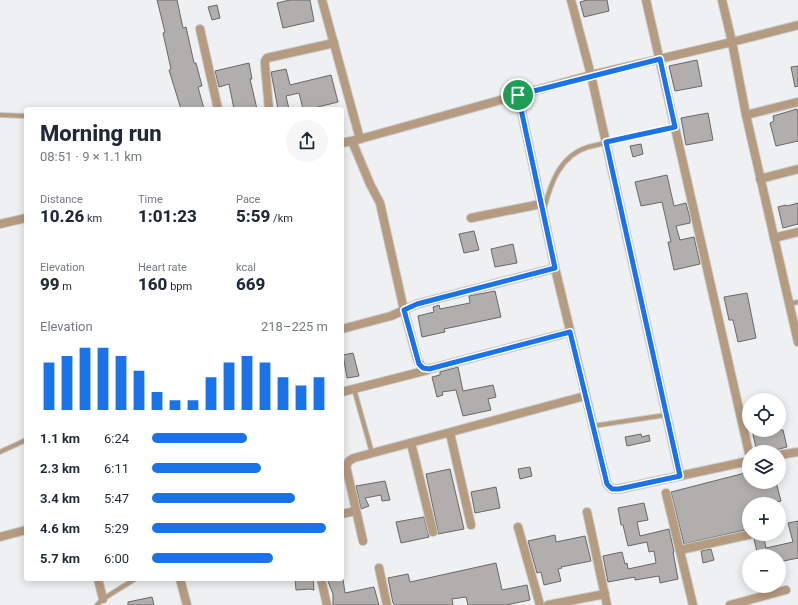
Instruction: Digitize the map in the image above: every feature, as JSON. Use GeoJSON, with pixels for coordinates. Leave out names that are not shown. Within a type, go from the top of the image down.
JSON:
{"type":"FeatureCollection","features":[{"type":"Feature","properties":{"kind":"street"},"geometry":{"type":"LineString","coordinates":[[322,0],[334,43],[356,140],[370,184],[380,203],[404,310],[419,364],[423,368],[429,369]]}},
{"type":"Feature","properties":{"kind":"street"},"geometry":{"type":"LineString","coordinates":[[571,0],[591,75],[680,476]]}},
{"type":"Feature","properties":{"kind":"street"},"geometry":{"type":"LineString","coordinates":[[646,0],[747,445]]}},
{"type":"Feature","properties":{"kind":"street"},"geometry":{"type":"LineString","coordinates":[[722,0],[760,179],[798,342]]}},
{"type":"Feature","properties":{"kind":"street"},"geometry":{"type":"LineString","coordinates":[[344,143],[591,75],[798,25]]}},
{"type":"Feature","properties":{"kind":"street"},"geometry":{"type":"LineString","coordinates":[[200,29],[218,107]]}},
{"type":"Feature","properties":{"kind":"street"},"geometry":{"type":"LineString","coordinates":[[269,107],[265,66],[265,61],[267,58],[334,43]]}},
{"type":"Feature","properties":{"kind":"street"},"geometry":{"type":"LineString","coordinates":[[518,95],[555,268],[607,484],[612,489],[619,489],[742,463]]}},
{"type":"Feature","properties":{"kind":"street"},"geometry":{"type":"LineString","coordinates":[[746,115],[798,102]]}},
{"type":"Feature","properties":{"kind":"street"},"geometry":{"type":"LineString","coordinates":[[760,179],[798,169]]}},
{"type":"Feature","properties":{"kind":"street"},"geometry":{"type":"LineString","coordinates":[[471,218],[541,204]]}},
{"type":"Feature","properties":{"kind":"street"},"geometry":{"type":"LineString","coordinates":[[0,224],[24,218]]}},
{"type":"Feature","properties":{"kind":"street"},"geometry":{"type":"LineString","coordinates":[[774,238],[798,232]]}},
{"type":"Feature","properties":{"kind":"street"},"geometry":{"type":"LineString","coordinates":[[344,328],[372,322],[417,304],[555,268]]}},
{"type":"Feature","properties":{"kind":"street"},"geometry":{"type":"LineString","coordinates":[[344,392],[570,332]]}},
{"type":"Feature","properties":{"kind":"street"},"geometry":{"type":"LineString","coordinates":[[344,462],[372,453],[585,396]]}},
{"type":"Feature","properties":{"kind":"street"},"geometry":{"type":"LineString","coordinates":[[450,432],[470,525]]}},
{"type":"Feature","properties":{"kind":"street"},"geometry":{"type":"LineString","coordinates":[[411,443],[433,532]]}},
{"type":"Feature","properties":{"kind":"street"},"geometry":{"type":"LineString","coordinates":[[786,454],[798,452]]}},
{"type":"Feature","properties":{"kind":"street"},"geometry":{"type":"LineString","coordinates":[[354,458],[349,461],[346,466],[363,541]]}},
{"type":"Feature","properties":{"kind":"street"},"geometry":{"type":"LineString","coordinates":[[666,493],[693,605]]}},
{"type":"Feature","properties":{"kind":"street"},"geometry":{"type":"LineString","coordinates":[[344,514],[355,511]]}},
{"type":"Feature","properties":{"kind":"street"},"geometry":{"type":"LineString","coordinates":[[587,512],[608,605]]}},
{"type":"Feature","properties":{"kind":"street"},"geometry":{"type":"LineString","coordinates":[[518,527],[540,605]]}},
{"type":"Feature","properties":{"kind":"street"},"geometry":{"type":"LineString","coordinates":[[0,537],[24,531]]}},
{"type":"Feature","properties":{"kind":"street"},"geometry":{"type":"LineString","coordinates":[[680,550],[742,536]]}},
{"type":"Feature","properties":{"kind":"street"},"geometry":{"type":"LineString","coordinates":[[378,568],[387,605]]}},
{"type":"Feature","properties":{"kind":"street"},"geometry":{"type":"LineString","coordinates":[[98,581],[100,602]]}},
{"type":"Feature","properties":{"kind":"street"},"geometry":{"type":"LineString","coordinates":[[181,581],[187,605]]}},
{"type":"Feature","properties":{"kind":"street"},"geometry":{"type":"LineString","coordinates":[[321,581],[327,605]]}},
{"type":"Feature","properties":{"kind":"street"},"geometry":{"type":"LineString","coordinates":[[730,605],[775,593]]}},
{"type":"Feature","properties":{"kind":"street"},"geometry":{"type":"LineString","coordinates":[[548,605],[605,594]]}},
{"type":"Feature","properties":{"kind":"lane"},"geometry":{"type":"LineString","coordinates":[[0,115],[24,116]]}},
{"type":"Feature","properties":{"kind":"lane"},"geometry":{"type":"LineString","coordinates":[[543,213],[551,184],[563,164],[571,155],[580,149],[675,127]]}},
{"type":"Feature","properties":{"kind":"lane"},"geometry":{"type":"LineString","coordinates":[[789,304],[798,302]]}},
{"type":"Feature","properties":{"kind":"lane"},"geometry":{"type":"LineString","coordinates":[[354,389],[372,453]]}},
{"type":"Feature","properties":{"kind":"lane"},"geometry":{"type":"LineString","coordinates":[[593,426],[666,415]]}},
{"type":"Feature","properties":{"kind":"lane"},"geometry":{"type":"LineString","coordinates":[[0,452],[24,441]]}},
{"type":"Feature","properties":{"kind":"lane"},"geometry":{"type":"LineString","coordinates":[[100,602],[132,581]]}},
{"type":"Feature","properties":{"kind":"building"},"geometry":{"type":"Polygon","coordinates":[[[157,0],[177,0],[183,28],[186,27],[194,63],[196,63],[202,86],[198,87],[203,107],[180,107],[169,70],[171,69],[163,33],[165,32],[157,0]]]}},
{"type":"Feature","properties":{"kind":"building"},"geometry":{"type":"Polygon","coordinates":[[[290,0],[310,0],[314,21],[283,28],[277,3],[290,0]]]}},
{"type":"Feature","properties":{"kind":"building"},"geometry":{"type":"Polygon","coordinates":[[[587,0],[607,0],[609,11],[584,17],[580,2],[587,0]]]}},
{"type":"Feature","properties":{"kind":"building"},"geometry":{"type":"Polygon","coordinates":[[[217,5],[220,18],[212,20],[208,7],[217,5]]]}},
{"type":"Feature","properties":{"kind":"building"},"geometry":{"type":"Polygon","coordinates":[[[697,60],[702,86],[675,91],[669,66],[697,60]]]}},
{"type":"Feature","properties":{"kind":"building"},"geometry":{"type":"Polygon","coordinates":[[[249,63],[252,79],[250,79],[257,107],[234,107],[229,84],[219,87],[215,71],[249,63]]]}},
{"type":"Feature","properties":{"kind":"building"},"geometry":{"type":"Polygon","coordinates":[[[798,66],[798,86],[795,87],[791,67],[798,66]]]}},
{"type":"Feature","properties":{"kind":"building"},"geometry":{"type":"Polygon","coordinates":[[[286,69],[290,85],[331,75],[338,102],[318,107],[302,107],[299,93],[286,96],[289,107],[278,107],[271,72],[286,69]]]}},
{"type":"Feature","properties":{"kind":"building"},"geometry":{"type":"Polygon","coordinates":[[[797,109],[798,141],[776,146],[770,123],[774,121],[773,116],[797,109]]]}},
{"type":"Feature","properties":{"kind":"building"},"geometry":{"type":"Polygon","coordinates":[[[708,113],[713,140],[686,145],[681,118],[708,113]]]}},
{"type":"Feature","properties":{"kind":"building"},"geometry":{"type":"Polygon","coordinates":[[[641,144],[643,154],[633,157],[630,146],[641,144]]]}},
{"type":"Feature","properties":{"kind":"building"},"geometry":{"type":"Polygon","coordinates":[[[667,175],[674,206],[686,203],[690,218],[690,223],[676,226],[680,240],[694,237],[700,264],[674,270],[668,242],[671,242],[662,202],[641,206],[635,182],[667,175]]]}},
{"type":"Feature","properties":{"kind":"building"},"geometry":{"type":"Polygon","coordinates":[[[798,203],[798,224],[783,228],[778,207],[798,203]]]}},
{"type":"Feature","properties":{"kind":"building"},"geometry":{"type":"Polygon","coordinates":[[[474,231],[479,250],[464,253],[459,234],[474,231]]]}},
{"type":"Feature","properties":{"kind":"building"},"geometry":{"type":"Polygon","coordinates":[[[513,244],[517,263],[495,267],[491,249],[513,244]]]}},
{"type":"Feature","properties":{"kind":"building"},"geometry":{"type":"Polygon","coordinates":[[[495,291],[501,317],[444,329],[445,332],[422,337],[418,316],[434,312],[433,307],[439,305],[440,309],[470,303],[469,296],[495,291]]]}},
{"type":"Feature","properties":{"kind":"building"},"geometry":{"type":"Polygon","coordinates":[[[747,293],[756,338],[738,342],[733,320],[729,320],[724,297],[747,293]]]}},
{"type":"Feature","properties":{"kind":"building"},"geometry":{"type":"Polygon","coordinates":[[[353,353],[359,376],[347,378],[344,355],[353,353]]]}},
{"type":"Feature","properties":{"kind":"building"},"geometry":{"type":"Polygon","coordinates":[[[458,367],[463,391],[493,385],[496,397],[488,399],[491,410],[463,416],[456,390],[442,392],[443,395],[437,397],[432,377],[440,375],[440,372],[458,367]]]}},
{"type":"Feature","properties":{"kind":"building"},"geometry":{"type":"Polygon","coordinates":[[[641,434],[642,437],[649,435],[650,441],[627,446],[625,437],[641,434]]]}},
{"type":"Feature","properties":{"kind":"building"},"geometry":{"type":"Polygon","coordinates":[[[754,437],[785,437],[787,447],[786,445],[755,445],[754,437]]]}},
{"type":"Feature","properties":{"kind":"building"},"geometry":{"type":"Polygon","coordinates":[[[530,467],[532,476],[520,479],[518,469],[530,467]]]}},
{"type":"Feature","properties":{"kind":"building"},"geometry":{"type":"Polygon","coordinates":[[[450,469],[464,529],[438,534],[426,474],[450,469]]]}},
{"type":"Feature","properties":{"kind":"building"},"geometry":{"type":"Polygon","coordinates":[[[742,474],[742,489],[778,489],[780,497],[742,497],[742,531],[684,544],[671,492],[742,474]]]}},
{"type":"Feature","properties":{"kind":"building"},"geometry":{"type":"Polygon","coordinates":[[[385,481],[390,500],[382,501],[381,495],[365,498],[369,506],[361,509],[356,486],[385,481]]]}},
{"type":"Feature","properties":{"kind":"building"},"geometry":{"type":"Polygon","coordinates":[[[496,487],[500,508],[475,513],[471,492],[496,487]]]}},
{"type":"Feature","properties":{"kind":"building"},"geometry":{"type":"Polygon","coordinates":[[[644,503],[648,520],[637,522],[640,536],[669,529],[678,579],[660,583],[659,576],[635,580],[635,577],[608,582],[603,556],[622,552],[628,569],[656,563],[654,551],[649,552],[647,542],[628,546],[623,525],[621,525],[618,508],[644,503]]]}},
{"type":"Feature","properties":{"kind":"building"},"geometry":{"type":"Polygon","coordinates":[[[424,517],[429,537],[401,543],[396,522],[424,517]]]}},
{"type":"Feature","properties":{"kind":"building"},"geometry":{"type":"Polygon","coordinates":[[[798,521],[798,558],[786,561],[786,549],[756,549],[754,541],[764,541],[766,548],[793,542],[788,523],[798,521]]]}},
{"type":"Feature","properties":{"kind":"building"},"geometry":{"type":"Polygon","coordinates":[[[555,535],[556,542],[585,536],[591,561],[561,567],[562,568],[558,569],[561,581],[544,585],[541,572],[537,573],[528,541],[555,535]]]}},
{"type":"Feature","properties":{"kind":"building"},"geometry":{"type":"Polygon","coordinates":[[[711,549],[714,560],[703,563],[701,551],[711,549]]]}},
{"type":"Feature","properties":{"kind":"building"},"geometry":{"type":"Polygon","coordinates":[[[496,563],[502,590],[527,585],[530,600],[506,605],[468,605],[466,597],[452,599],[453,605],[395,605],[393,603],[388,578],[408,574],[410,582],[496,563]]]}},
{"type":"Feature","properties":{"kind":"building"},"geometry":{"type":"Polygon","coordinates":[[[295,581],[313,581],[314,590],[296,590],[295,581]]]}},
{"type":"Feature","properties":{"kind":"building"},"geometry":{"type":"Polygon","coordinates":[[[328,581],[343,581],[345,593],[374,587],[379,605],[333,605],[333,594],[328,581]]]}},
{"type":"Feature","properties":{"kind":"building"},"geometry":{"type":"Polygon","coordinates":[[[152,597],[154,605],[128,605],[128,602],[152,597]]]}},
{"type":"Feature","properties":{"kind":"route"},"geometry":{"type":"LineString","coordinates":[[660,59],[675,127],[606,142],[680,476],[619,489],[612,489],[607,484],[570,332],[429,369],[423,368],[419,364],[404,310],[417,304],[555,268],[518,95],[591,75],[660,59]]}}]}
